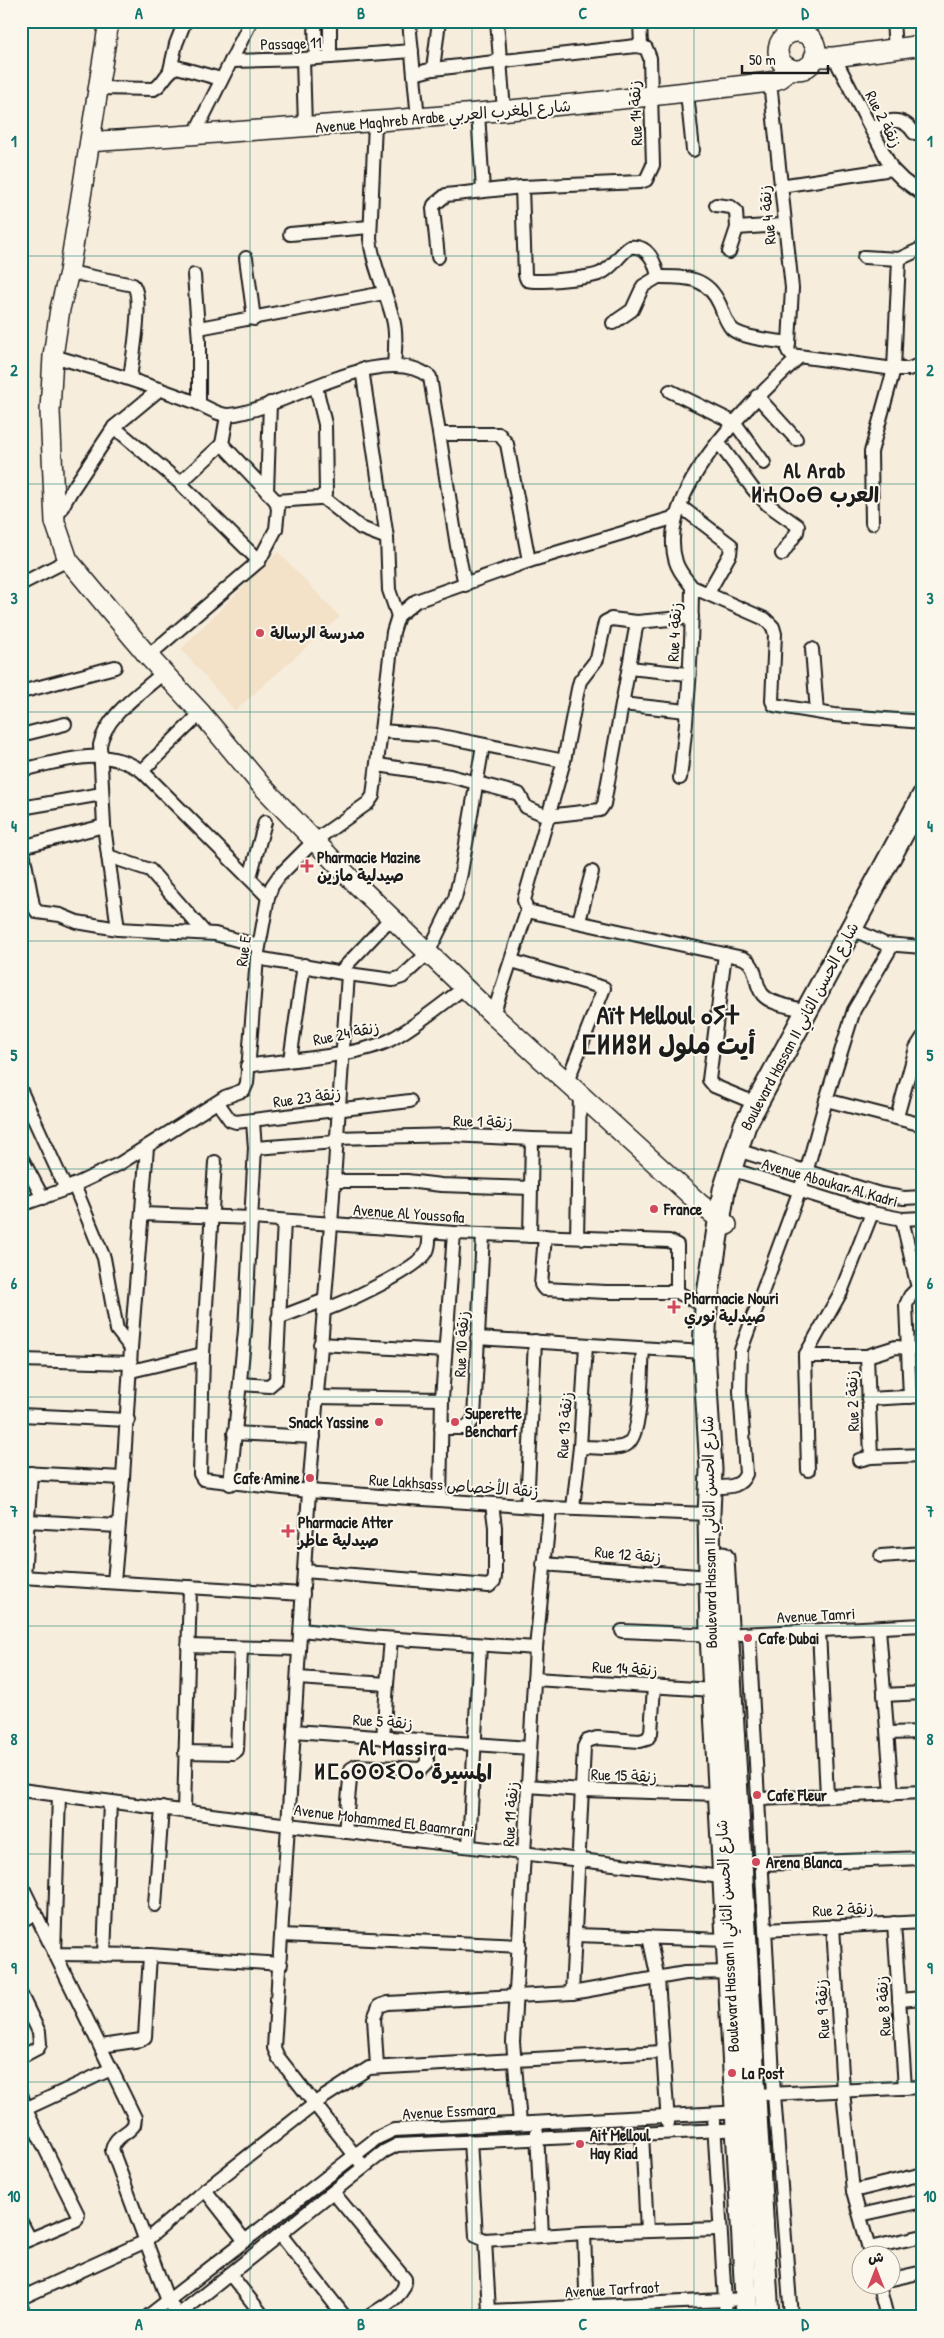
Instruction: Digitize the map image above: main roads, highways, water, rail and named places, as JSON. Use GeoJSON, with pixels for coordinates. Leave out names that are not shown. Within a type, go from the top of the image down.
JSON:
{"type":"FeatureCollection","features":[{"type":"Feature","properties":{"kind":"main road","name":"Boulevard Hassan II شارع الحسن الثاني"},"geometry":{"type":"LineString","coordinates":[[732,1856],[720,1794],[714,1690],[730,1635],[710,1577],[709,1514],[712,1470],[704,1352],[706,1308],[723,1222],[755,1103],[919,822],[923,796]]}},
{"type":"Feature","properties":{"kind":"main road","name":"Boulevard Hassan II شارع الحسن الثاني"},"geometry":{"type":"LineString","coordinates":[[739,1161],[856,930]]}},
{"type":"Feature","properties":{"kind":"main road","name":"Boulevard Hassan II شارع الحسن الثاني"},"geometry":{"type":"LineString","coordinates":[[723,1222],[716,1287],[712,1353],[718,1487],[730,1635],[732,1856],[750,2109],[768,2317]]}},
{"type":"Feature","properties":{"kind":"main road","name":"Boulevard Hassan II شارع الحسن الثاني"},"geometry":{"type":"LineString","coordinates":[[734,1879],[727,1940],[729,1972],[750,2109],[747,2308]]}},
{"type":"Feature","properties":{"kind":"place","name":"مدرسة الرسالة"},"geometry":{"type":"Point","coordinates":[260,633]}},
{"type":"Feature","properties":{"kind":"place","name":"Pharmacie Mazine صيدلية مازين"},"geometry":{"type":"Point","coordinates":[307,866]}},
{"type":"Feature","properties":{"kind":"place","name":"France"},"geometry":{"type":"Point","coordinates":[654,1209]}},
{"type":"Feature","properties":{"kind":"place","name":"Pharmacie Nouri صيدلية نوري"},"geometry":{"type":"Point","coordinates":[674,1307]}},
{"type":"Feature","properties":{"kind":"place","name":"Snack Yassine"},"geometry":{"type":"Point","coordinates":[379,1422]}},
{"type":"Feature","properties":{"kind":"place","name":"Superette Bencharf"},"geometry":{"type":"Point","coordinates":[455,1422]}},
{"type":"Feature","properties":{"kind":"place","name":"Cafe Amine"},"geometry":{"type":"Point","coordinates":[310,1478]}},
{"type":"Feature","properties":{"kind":"place","name":"Pharmacie Atter صيدلية عاطر"},"geometry":{"type":"Point","coordinates":[288,1531]}},
{"type":"Feature","properties":{"kind":"place","name":"Cafe Dubai"},"geometry":{"type":"Point","coordinates":[748,1638]}},
{"type":"Feature","properties":{"kind":"place","name":"Cafe Fleur"},"geometry":{"type":"Point","coordinates":[757,1795]}},
{"type":"Feature","properties":{"kind":"place","name":"Arena Blanca"},"geometry":{"type":"Point","coordinates":[756,1862]}},
{"type":"Feature","properties":{"kind":"place","name":"La Post"},"geometry":{"type":"Point","coordinates":[732,2073]}},
{"type":"Feature","properties":{"kind":"place","name":"Ait Melloul Hay Riad"},"geometry":{"type":"Point","coordinates":[580,2144]}},
{"type":"Feature","properties":{"kind":"district","name":"Al Arab ⵍⵄⵔⴰⴱ العرب"},"geometry":{"type":"Point","coordinates":[815,483]}},
{"type":"Feature","properties":{"kind":"district","name":"Aït Melloul ⴰⵢⵜ ⵎⵍⵍⵓⵍ أيت ملول"},"geometry":{"type":"Point","coordinates":[668,1030]}},
{"type":"Feature","properties":{"kind":"district","name":"Al Massira ⵍⵎⴰⵙⵙⵉⵔⴰ المسيرة"},"geometry":{"type":"Point","coordinates":[403,1760]}}]}
